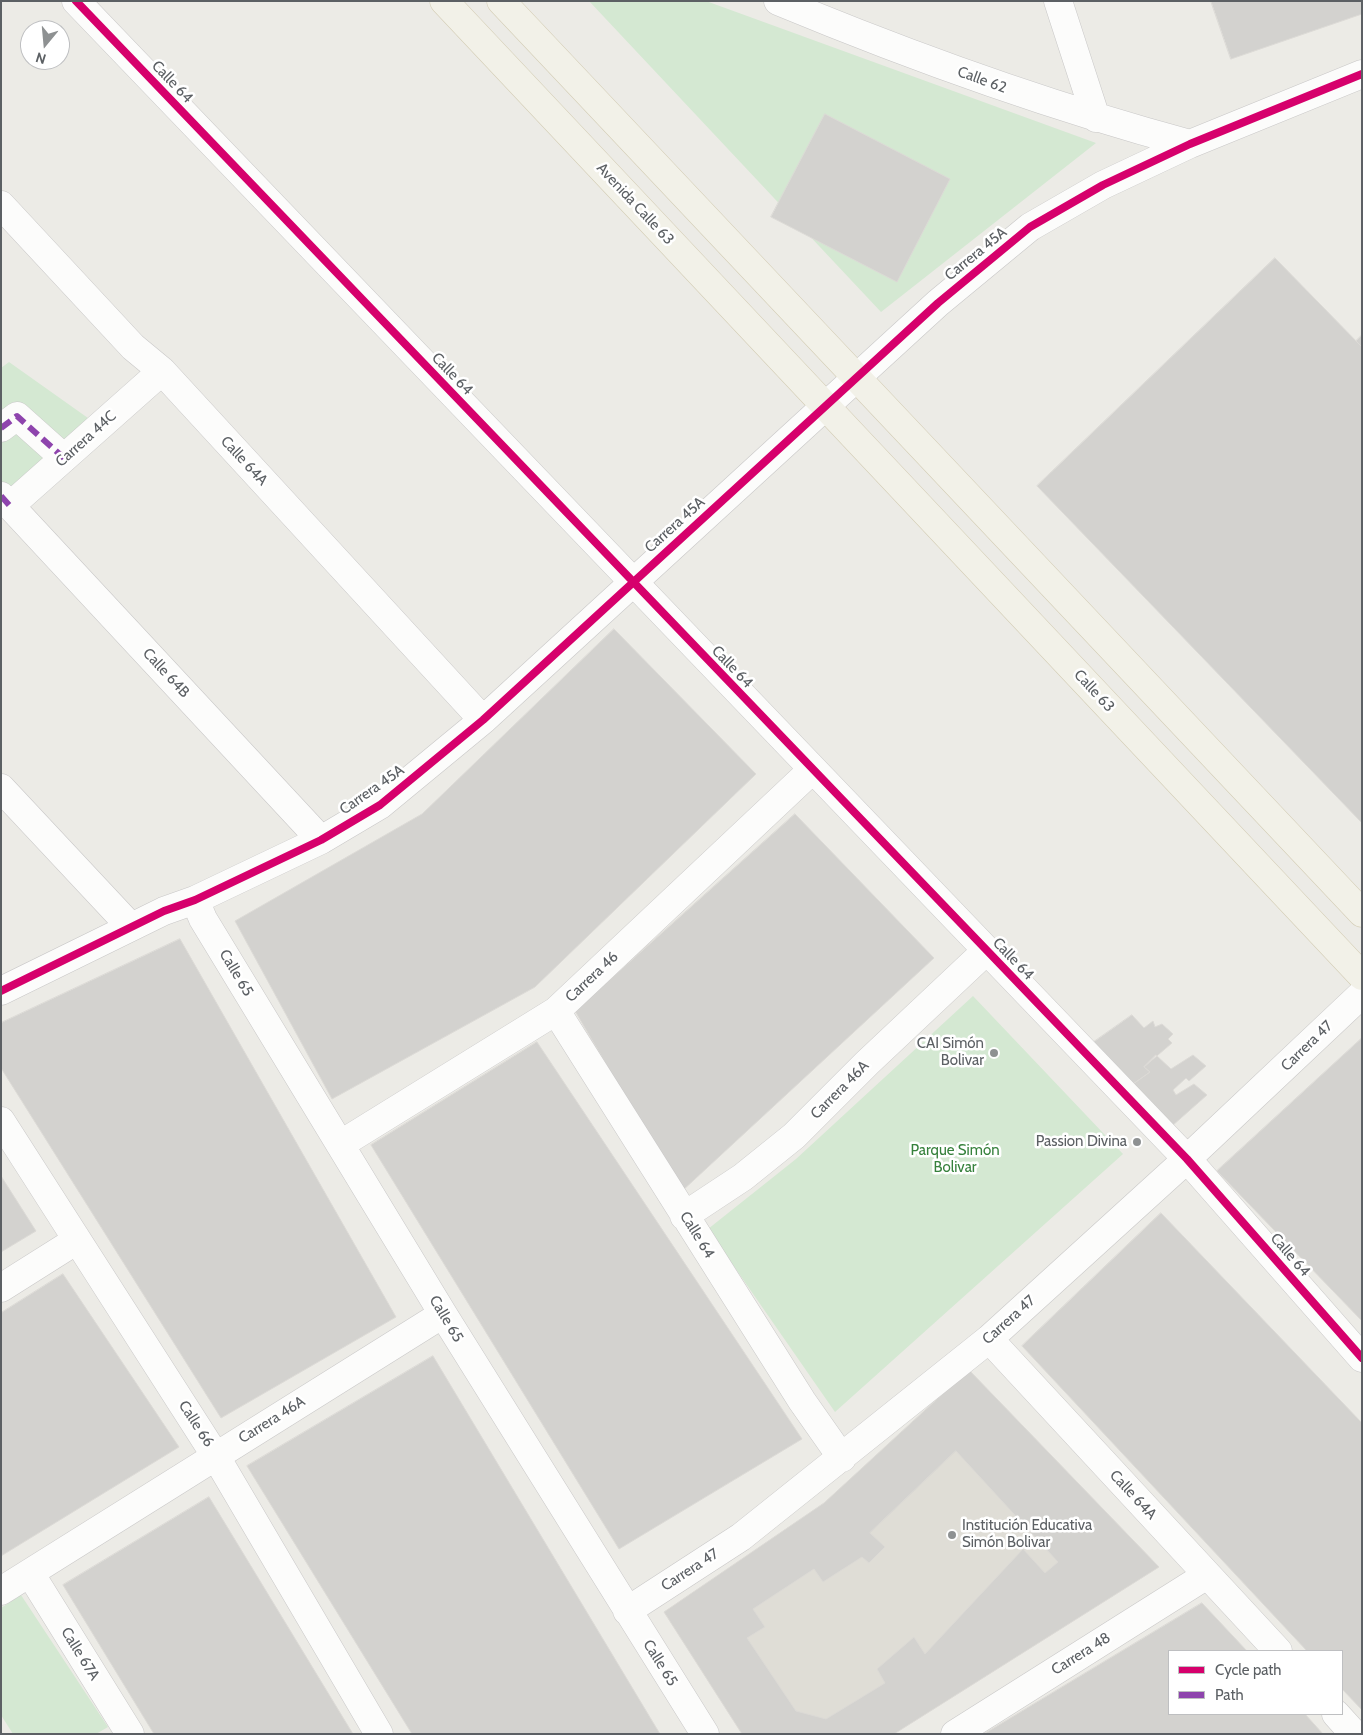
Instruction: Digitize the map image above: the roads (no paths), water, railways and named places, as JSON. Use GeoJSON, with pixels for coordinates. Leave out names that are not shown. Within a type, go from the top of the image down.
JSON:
{"type":"FeatureCollection","features":[{"type":"Feature","properties":{"kind":"main road","name":"Avenida Calle 63"},"geometry":{"type":"LineString","coordinates":[[444,1],[825,406]]}},
{"type":"Feature","properties":{"kind":"main road"},"geometry":{"type":"LineString","coordinates":[[501,1],[1362,913]]}},
{"type":"Feature","properties":{"kind":"main road","name":"Calle 63"},"geometry":{"type":"LineString","coordinates":[[825,406],[1362,976]]}},
{"type":"Feature","properties":{"kind":"street","name":"Calle 64"},"geometry":{"type":"LineString","coordinates":[[76,1],[1187,1159],[1362,1358]]}},
{"type":"Feature","properties":{"kind":"street","name":"Calle 62"},"geometry":{"type":"LineString","coordinates":[[778,1],[1004,88],[1096,118],[1190,144]]}},
{"type":"Feature","properties":{"kind":"street"},"geometry":{"type":"LineString","coordinates":[[1058,1],[1096,118]]}},
{"type":"Feature","properties":{"kind":"street","name":"Carrera 45A"},"geometry":{"type":"LineString","coordinates":[[1,991],[131,927],[195,900],[321,840],[380,805],[483,720],[938,302],[1030,228],[1103,185],[1190,144],[1362,74]]}},
{"type":"Feature","properties":{"kind":"street","name":"Calle 64A"},"geometry":{"type":"LineString","coordinates":[[1,205],[133,347],[162,371],[483,720]]}},
{"type":"Feature","properties":{"kind":"street","name":"Carrera 44C"},"geometry":{"type":"LineString","coordinates":[[6,501],[64,458],[162,371]]}},
{"type":"Feature","properties":{"kind":"street"},"geometry":{"type":"LineString","coordinates":[[1,428],[17,416],[64,458]]}},
{"type":"Feature","properties":{"kind":"street","name":"Calle 64B"},"geometry":{"type":"LineString","coordinates":[[6,501],[321,840]]}},
{"type":"Feature","properties":{"kind":"street","name":"Carrera 46"},"geometry":{"type":"LineString","coordinates":[[341,1144],[556,1011],[812,770]]}},
{"type":"Feature","properties":{"kind":"street"},"geometry":{"type":"LineString","coordinates":[[1,788],[131,927]]}},
{"type":"Feature","properties":{"kind":"street","name":"Calle 65"},"geometry":{"type":"LineString","coordinates":[[195,900],[204,919],[443,1314],[704,1734]]}},
{"type":"Feature","properties":{"kind":"street","name":"Carrera 46A"},"geometry":{"type":"LineString","coordinates":[[684,1216],[743,1177],[794,1136],[867,1063],[986,951]]}},
{"type":"Feature","properties":{"kind":"street","name":"Carrera 47"},"geometry":{"type":"LineString","coordinates":[[627,1611],[741,1537],[989,1339],[1187,1159],[1362,994]]}},
{"type":"Feature","properties":{"kind":"street","name":"Calle 64"},"geometry":{"type":"LineString","coordinates":[[556,1011],[802,1402],[842,1458]]}},
{"type":"Feature","properties":{"kind":"street","name":"Calle 66"},"geometry":{"type":"LineString","coordinates":[[1,1121],[215,1455],[379,1734]]}},
{"type":"Feature","properties":{"kind":"street"},"geometry":{"type":"LineString","coordinates":[[1,1288],[77,1240]]}},
{"type":"Feature","properties":{"kind":"street","name":"Carrera 46A"},"geometry":{"type":"LineString","coordinates":[[1,1592],[215,1455],[443,1314]]}},
{"type":"Feature","properties":{"kind":"street","name":"Calle 64A"},"geometry":{"type":"LineString","coordinates":[[989,1339],[1277,1650]]}},
{"type":"Feature","properties":{"kind":"street","name":"Calle 67A"},"geometry":{"type":"LineString","coordinates":[[30,1573],[130,1734]]}},
{"type":"Feature","properties":{"kind":"street","name":"Carrera 48"},"geometry":{"type":"LineString","coordinates":[[955,1734],[1207,1575]]}},
{"type":"Feature","properties":{"kind":"street"},"geometry":{"type":"LineString","coordinates":[[1337,1715],[1354,1734]]}},
{"type":"Feature","properties":{"kind":"place","name":"CAI Simón Bolivar"},"geometry":{"type":"Point","coordinates":[994,1053]}},
{"type":"Feature","properties":{"kind":"place","name":"Passion Divina"},"geometry":{"type":"Point","coordinates":[1137,1142]}},
{"type":"Feature","properties":{"kind":"place","name":"Institución Educativa Simón Bolivar"},"geometry":{"type":"Point","coordinates":[952,1535]}},
{"type":"Feature","properties":{"kind":"park label","name":"Parque Simón Bolivar"},"geometry":{"type":"Point","coordinates":[955,1160]}}]}
